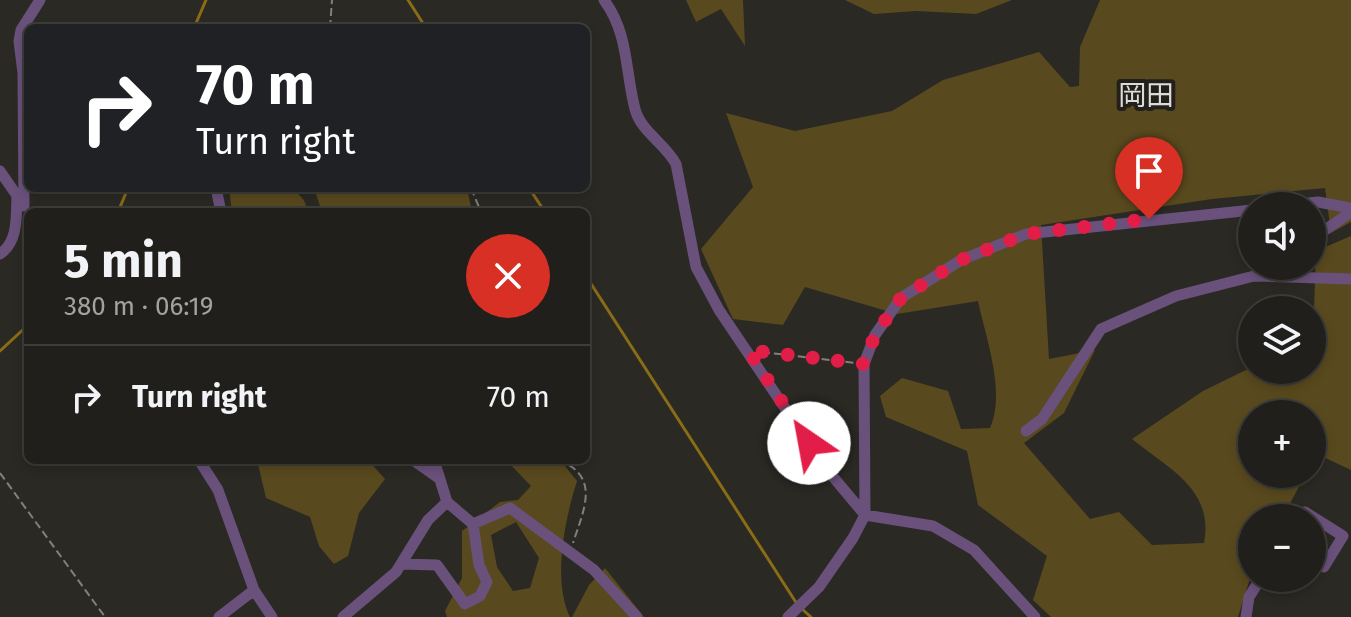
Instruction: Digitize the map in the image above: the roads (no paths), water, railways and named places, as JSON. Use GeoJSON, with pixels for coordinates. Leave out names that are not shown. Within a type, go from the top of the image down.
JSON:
{"type":"FeatureCollection","features":[{"type":"Feature","properties":{"kind":"street"},"geometry":{"type":"LineString","coordinates":[[25,24],[40,0]]}},
{"type":"Feature","properties":{"kind":"street"},"geometry":{"type":"LineString","coordinates":[[604,0],[622,31],[635,111],[644,128],[670,152],[676,164],[696,267],[719,310],[824,466],[865,515],[933,526],[974,550],[1035,617]]}},
{"type":"Feature","properties":{"kind":"street"},"geometry":{"type":"LineString","coordinates":[[24,25],[19,41],[24,118]]}},
{"type":"Feature","properties":{"kind":"street"},"geometry":{"type":"LineString","coordinates":[[0,171],[25,208]]}},
{"type":"Feature","properties":{"kind":"street"},"geometry":{"type":"LineString","coordinates":[[0,254],[8,248],[15,229],[17,194]]}},
{"type":"Feature","properties":{"kind":"street"},"geometry":{"type":"LineString","coordinates":[[1326,204],[1351,210]]}},
{"type":"Feature","properties":{"kind":"street"},"geometry":{"type":"LineString","coordinates":[[1326,229],[1351,210]]}},
{"type":"Feature","properties":{"kind":"street"},"geometry":{"type":"LineString","coordinates":[[788,617],[819,587],[865,515],[864,364],[875,335],[901,298],[961,260],[1026,234],[1238,211]]}},
{"type":"Feature","properties":{"kind":"street"},"geometry":{"type":"LineString","coordinates":[[1326,278],[1351,279]]}},
{"type":"Feature","properties":{"kind":"street"},"geometry":{"type":"LineString","coordinates":[[1026,431],[1042,419],[1101,329],[1176,296],[1238,280]]}},
{"type":"Feature","properties":{"kind":"street"},"geometry":{"type":"LineString","coordinates":[[202,464],[218,490],[254,590],[272,617]]}},
{"type":"Feature","properties":{"kind":"street"},"geometry":{"type":"LineString","coordinates":[[419,464],[440,479]]}},
{"type":"Feature","properties":{"kind":"street"},"geometry":{"type":"LineString","coordinates":[[401,564],[437,565],[465,604],[480,596],[487,582],[479,565],[473,524],[447,502],[435,464]]}},
{"type":"Feature","properties":{"kind":"street"},"geometry":{"type":"LineString","coordinates":[[343,617],[401,564],[428,520],[447,502]]}},
{"type":"Feature","properties":{"kind":"street"},"geometry":{"type":"LineString","coordinates":[[473,524],[510,508],[571,551],[610,584],[637,617]]}},
{"type":"Feature","properties":{"kind":"street"},"geometry":{"type":"LineString","coordinates":[[1326,525],[1343,536],[1326,564]]}},
{"type":"Feature","properties":{"kind":"street"},"geometry":{"type":"LineString","coordinates":[[219,617],[254,590]]}},
{"type":"Feature","properties":{"kind":"street"},"geometry":{"type":"LineString","coordinates":[[1246,617],[1252,592]]}},
{"type":"Feature","properties":{"kind":"waterway"},"geometry":{"type":"LineString","coordinates":[[196,24],[206,0]]}},
{"type":"Feature","properties":{"kind":"waterway"},"geometry":{"type":"LineString","coordinates":[[408,0],[423,24]]}},
{"type":"Feature","properties":{"kind":"waterway"},"geometry":{"type":"LineString","coordinates":[[120,208],[126,192]]}},
{"type":"Feature","properties":{"kind":"waterway"},"geometry":{"type":"LineString","coordinates":[[532,192],[542,208]]}},
{"type":"Feature","properties":{"kind":"waterway"},"geometry":{"type":"LineString","coordinates":[[590,282],[797,604]]}},
{"type":"Feature","properties":{"kind":"waterway"},"geometry":{"type":"LineString","coordinates":[[0,351],[24,329]]}},
{"type":"Feature","properties":{"kind":"waterway"},"geometry":{"type":"LineString","coordinates":[[802,609],[811,617]]}},
{"type":"Feature","properties":{"kind":"district","name":"岡田"},"geometry":{"type":"Point","coordinates":[1146,95]}}]}
